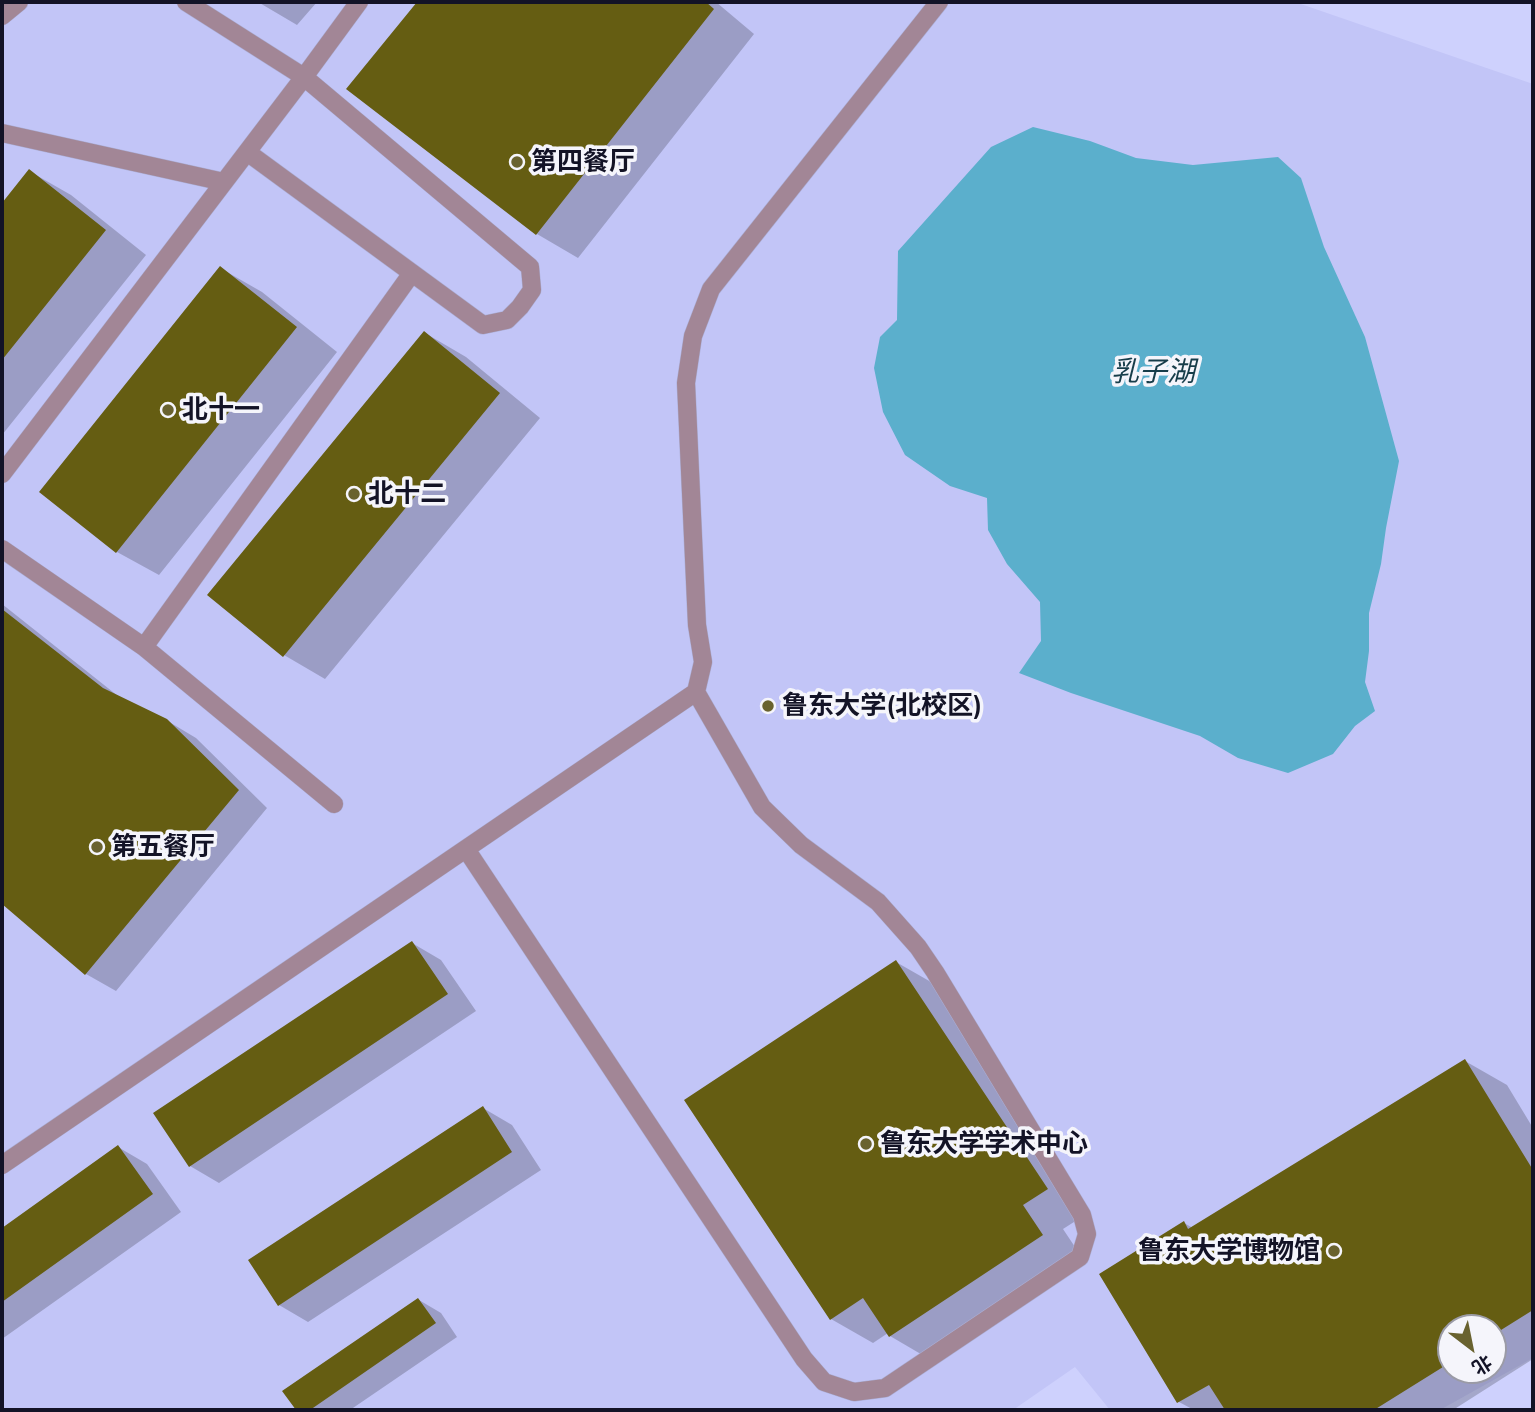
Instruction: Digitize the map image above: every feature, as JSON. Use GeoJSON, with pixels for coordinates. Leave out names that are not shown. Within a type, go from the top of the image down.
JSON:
{"type":"FeatureCollection","features":[{"type":"Feature","properties":{"kind":"lane"},"geometry":{"type":"LineString","coordinates":[[2,16],[19,2]]}},
{"type":"Feature","properties":{"kind":"lane"},"geometry":{"type":"LineString","coordinates":[[186,2],[304,77],[530,267],[532,290],[508,320],[483,325],[247,152]]}},
{"type":"Feature","properties":{"kind":"lane"},"geometry":{"type":"LineString","coordinates":[[2,474],[359,2]]}},
{"type":"Feature","properties":{"kind":"lane"},"geometry":{"type":"LineString","coordinates":[[2,1165],[696,692],[703,662],[697,625],[686,383],[693,336],[711,289],[939,2]]}},
{"type":"Feature","properties":{"kind":"lane"},"geometry":{"type":"LineString","coordinates":[[2,133],[224,182]]}},
{"type":"Feature","properties":{"kind":"lane"},"geometry":{"type":"LineString","coordinates":[[144,647],[412,273]]}},
{"type":"Feature","properties":{"kind":"lane"},"geometry":{"type":"LineString","coordinates":[[2,549],[144,647],[334,804]]}},
{"type":"Feature","properties":{"kind":"lane"},"geometry":{"type":"LineString","coordinates":[[466,849],[804,1359],[824,1382],[853,1392],[885,1388],[1080,1257],[1087,1234],[1082,1215],[935,972],[918,947],[878,902],[801,845],[762,807],[696,692]]}},
{"type":"Feature","properties":{"kind":"shaded area","name":"鲁东大学(北校区)"},"geometry":{"type":"Polygon","coordinates":[[[2,2],[1295,2],[1533,84],[1533,1358],[1507,1373],[1507,1314],[1437,1314],[1437,1384],[1486,1384],[1440,1410],[1110,1410],[1075,1367],[1013,1410],[2,1410],[2,2]]]}},
{"type":"Feature","properties":{"kind":"water","name":"乳子湖"},"geometry":{"type":"Polygon","coordinates":[[[1033,127],[1090,141],[1136,158],[1193,165],[1278,157],[1301,178],[1324,247],[1365,337],[1399,461],[1381,564],[1369,613],[1369,651],[1365,682],[1375,711],[1355,726],[1333,754],[1288,773],[1238,758],[1200,736],[1019,673],[1041,641],[1040,602],[1007,564],[988,530],[987,498],[950,486],[905,455],[883,412],[874,368],[880,337],[897,320],[898,251],[991,147],[1033,127]]]}},
{"type":"Feature","properties":{"kind":"building","name":"第四餐厅"},"geometry":{"type":"Polygon","coordinates":[[[417,2],[706,2],[714,9],[536,235],[346,89],[417,2]]]}},
{"type":"Feature","properties":{"kind":"building"},"geometry":{"type":"Polygon","coordinates":[[[29,169],[106,230],[2,360],[2,203],[29,169]]]}},
{"type":"Feature","properties":{"kind":"building","name":"北十一"},"geometry":{"type":"Polygon","coordinates":[[[220,266],[297,327],[116,553],[39,492],[220,266]]]}},
{"type":"Feature","properties":{"kind":"building","name":"北十二"},"geometry":{"type":"Polygon","coordinates":[[[424,331],[500,393],[283,657],[207,595],[424,331]]]}},
{"type":"Feature","properties":{"kind":"building","name":"第五餐厅"},"geometry":{"type":"Polygon","coordinates":[[[2,609],[103,688],[167,719],[239,790],[85,975],[2,904],[2,609]]]}},
{"type":"Feature","properties":{"kind":"building"},"geometry":{"type":"Polygon","coordinates":[[[412,941],[448,994],[189,1167],[153,1113],[412,941]]]}},
{"type":"Feature","properties":{"kind":"building","name":"鲁东大学学术中心"},"geometry":{"type":"Polygon","coordinates":[[[896,960],[1048,1189],[1023,1205],[1043,1235],[889,1337],[863,1298],[830,1320],[684,1100],[896,960]]]}},
{"type":"Feature","properties":{"kind":"building","name":"鲁东大学博物馆"},"geometry":{"type":"Polygon","coordinates":[[[1465,1059],[1533,1170],[1533,1310],[1507,1326],[1507,1314],[1437,1314],[1437,1371],[1374,1410],[1225,1410],[1209,1385],[1177,1403],[1099,1274],[1184,1221],[1188,1229],[1465,1059]]]}},
{"type":"Feature","properties":{"kind":"building"},"geometry":{"type":"Polygon","coordinates":[[[483,1106],[512,1152],[278,1306],[248,1260],[483,1106]]]}},
{"type":"Feature","properties":{"kind":"building"},"geometry":{"type":"Polygon","coordinates":[[[118,1145],[153,1194],[2,1302],[2,1228],[118,1145]]]}},
{"type":"Feature","properties":{"kind":"building"},"geometry":{"type":"Polygon","coordinates":[[[418,1298],[436,1323],[310,1410],[296,1410],[282,1391],[418,1298]]]}},
{"type":"Feature","properties":{"kind":"place","name":"第四餐厅"},"geometry":{"type":"Point","coordinates":[517,162]}},
{"type":"Feature","properties":{"kind":"place","name":"北十一"},"geometry":{"type":"Point","coordinates":[168,410]}},
{"type":"Feature","properties":{"kind":"place","name":"北十二"},"geometry":{"type":"Point","coordinates":[354,494]}},
{"type":"Feature","properties":{"kind":"place","name":"鲁东大学(北校区)"},"geometry":{"type":"Point","coordinates":[768,706]}},
{"type":"Feature","properties":{"kind":"place","name":"第五餐厅"},"geometry":{"type":"Point","coordinates":[97,847]}},
{"type":"Feature","properties":{"kind":"place","name":"鲁东大学学术中心"},"geometry":{"type":"Point","coordinates":[866,1144]}},
{"type":"Feature","properties":{"kind":"place","name":"鲁东大学博物馆"},"geometry":{"type":"Point","coordinates":[1334,1251]}}]}
